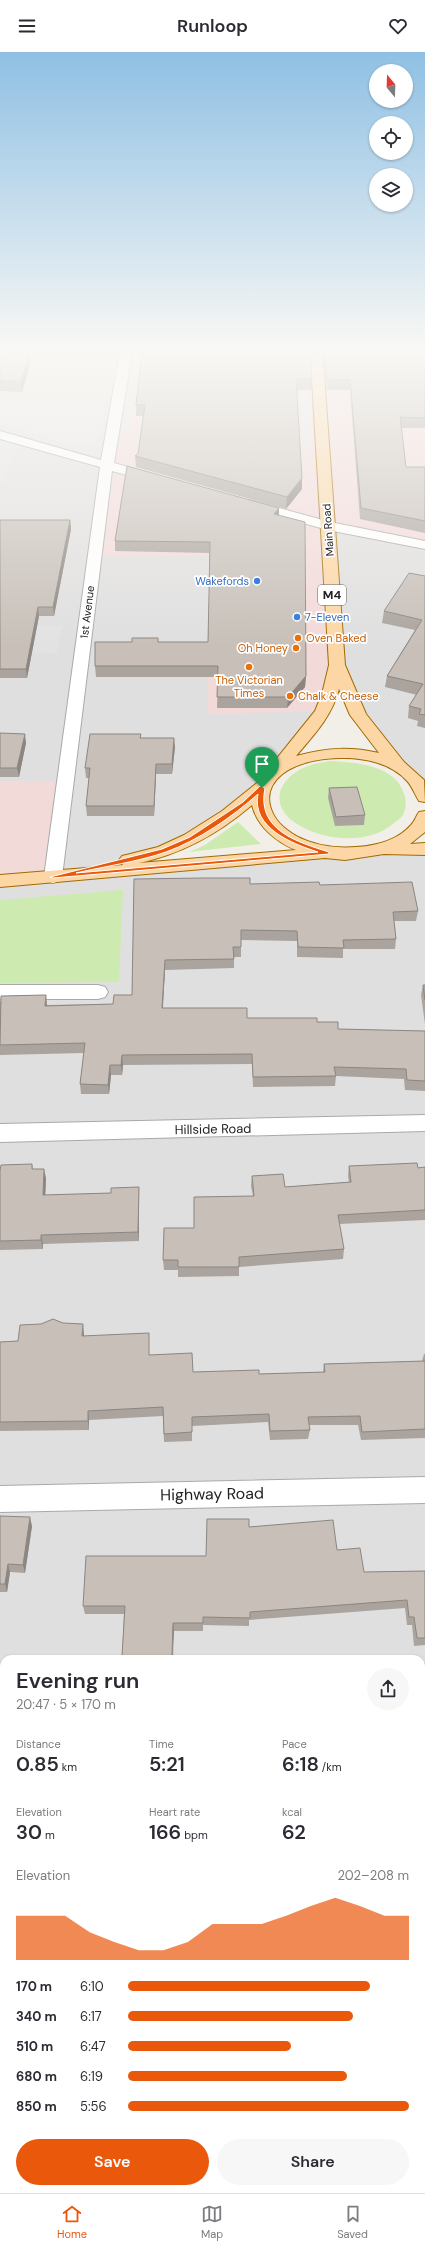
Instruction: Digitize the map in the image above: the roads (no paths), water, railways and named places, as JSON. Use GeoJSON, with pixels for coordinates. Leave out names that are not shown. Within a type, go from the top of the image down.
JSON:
{"type":"FeatureCollection","features":[{"type":"Feature","properties":{"kind":"main road","name":"Main Road"},"geometry":{"type":"LineString","coordinates":[[53,877],[164,851],[192,838],[245,803],[262,788],[323,711],[331,691],[337,665],[323,447]]}},
{"type":"Feature","properties":{"kind":"main road","name":"Main Road"},"geometry":{"type":"LineString","coordinates":[[337,665],[358,715],[398,767]]}},
{"type":"Feature","properties":{"kind":"main road","name":"Main Road"},"geometry":{"type":"LineString","coordinates":[[274,773],[293,761],[320,754],[348,753],[367,756],[398,767],[412,776],[424,791]]}},
{"type":"Feature","properties":{"kind":"main road"},"geometry":{"type":"LineString","coordinates":[[262,788],[260,799],[262,811],[274,829],[296,843],[327,853]]}},
{"type":"Feature","properties":{"kind":"main road"},"geometry":{"type":"LineString","coordinates":[[382,850],[408,838],[423,823],[425,816]]}},
{"type":"Feature","properties":{"kind":"main road"},"geometry":{"type":"LineString","coordinates":[[0,880],[53,877],[327,853],[354,854],[382,850],[425,849]]}},
{"type":"Feature","properties":{"kind":"street"},"geometry":{"type":"LineString","coordinates":[[32,447],[166,482]]}},
{"type":"Feature","properties":{"kind":"street","name":"1st Avenue"},"geometry":{"type":"LineString","coordinates":[[53,877],[109,447]]}},
{"type":"Feature","properties":{"kind":"street"},"geometry":{"type":"LineString","coordinates":[[234,500],[328,526],[425,545]]}},
{"type":"Feature","properties":{"kind":"street"},"geometry":{"type":"LineString","coordinates":[[0,992],[98,992]]}},
{"type":"Feature","properties":{"kind":"street","name":"Hillside Road"},"geometry":{"type":"LineString","coordinates":[[0,1133],[425,1123]]}},
{"type":"Feature","properties":{"kind":"street","name":"Highway Road"},"geometry":{"type":"LineString","coordinates":[[0,1499],[425,1490]]}},
{"type":"Feature","properties":{"kind":"place","name":"Wakefords"},"geometry":{"type":"Point","coordinates":[257,581]}},
{"type":"Feature","properties":{"kind":"place","name":"7-Eleven"},"geometry":{"type":"Point","coordinates":[297,617]}},
{"type":"Feature","properties":{"kind":"place","name":"Oven Baked"},"geometry":{"type":"Point","coordinates":[298,638]}},
{"type":"Feature","properties":{"kind":"place","name":"Oh Honey"},"geometry":{"type":"Point","coordinates":[296,648]}},
{"type":"Feature","properties":{"kind":"place","name":"The Victorian Times"},"geometry":{"type":"Point","coordinates":[249,667]}},
{"type":"Feature","properties":{"kind":"place","name":"Chalk & Cheese"},"geometry":{"type":"Point","coordinates":[290,696]}}]}
